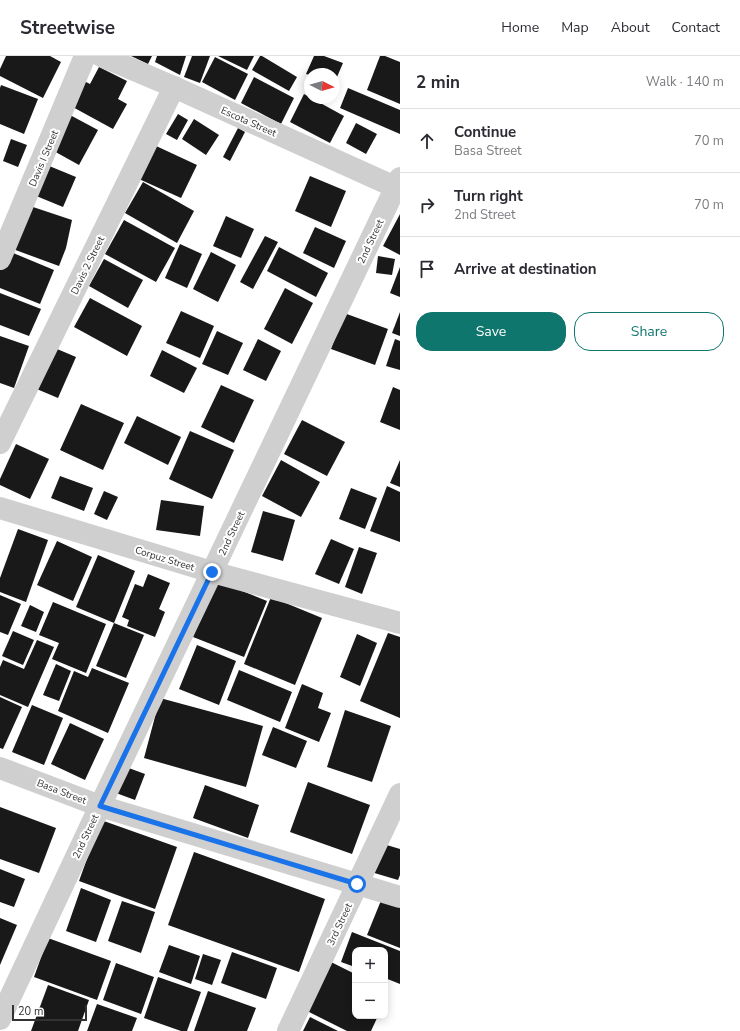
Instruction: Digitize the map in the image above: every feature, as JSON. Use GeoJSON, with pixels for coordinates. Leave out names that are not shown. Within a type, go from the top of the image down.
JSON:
{"type":"FeatureCollection","features":[{"type":"Feature","properties":{"kind":"street","name":"Davis I Street"},"geometry":{"type":"LineString","coordinates":[[0,259],[85,56]]}},
{"type":"Feature","properties":{"kind":"street","name":"Escota Street"},"geometry":{"type":"LineString","coordinates":[[101,56],[398,182]]}},
{"type":"Feature","properties":{"kind":"street","name":"Davis 2 Street"},"geometry":{"type":"LineString","coordinates":[[0,443],[174,88]]}},
{"type":"Feature","properties":{"kind":"street","name":"2nd Street"},"geometry":{"type":"LineString","coordinates":[[0,1019],[398,182]]}},
{"type":"Feature","properties":{"kind":"street","name":"Corpuz Street"},"geometry":{"type":"LineString","coordinates":[[0,508],[212,572],[400,623]]}},
{"type":"Feature","properties":{"kind":"street","name":"Basa Street"},"geometry":{"type":"LineString","coordinates":[[0,768],[100,806],[400,897]]}},
{"type":"Feature","properties":{"kind":"street","name":"3rd Street"},"geometry":{"type":"LineString","coordinates":[[288,1031],[400,794]]}},
{"type":"Feature","properties":{"kind":"building"},"geometry":{"type":"Polygon","coordinates":[[[6,56],[50,56],[61,62],[43,98],[0,76],[0,69],[6,56]]]}},
{"type":"Feature","properties":{"kind":"building"},"geometry":{"type":"Polygon","coordinates":[[[131,56],[152,56],[148,64],[131,56]]]}},
{"type":"Feature","properties":{"kind":"building"},"geometry":{"type":"Polygon","coordinates":[[[157,56],[186,56],[180,75],[155,62],[157,56]]]}},
{"type":"Feature","properties":{"kind":"building"},"geometry":{"type":"Polygon","coordinates":[[[192,56],[210,56],[200,83],[184,77],[192,56]]]}},
{"type":"Feature","properties":{"kind":"building"},"geometry":{"type":"Polygon","coordinates":[[[218,56],[254,56],[247,70],[218,56]]]}},
{"type":"Feature","properties":{"kind":"building"},"geometry":{"type":"Polygon","coordinates":[[[260,56],[297,77],[289,91],[252,70],[260,56]]]}},
{"type":"Feature","properties":{"kind":"building"},"geometry":{"type":"Polygon","coordinates":[[[314,56],[324,56],[343,63],[340,70],[340,68],[309,68],[314,56]]]}},
{"type":"Feature","properties":{"kind":"building"},"geometry":{"type":"Polygon","coordinates":[[[380,56],[385,56],[400,62],[400,104],[367,90],[380,56]]]}},
{"type":"Feature","properties":{"kind":"building"},"geometry":{"type":"Polygon","coordinates":[[[215,57],[248,74],[235,100],[202,82],[215,57]]]}},
{"type":"Feature","properties":{"kind":"building"},"geometry":{"type":"Polygon","coordinates":[[[99,67],[127,81],[118,99],[127,104],[113,129],[69,105],[82,80],[90,84],[99,67]]]}},
{"type":"Feature","properties":{"kind":"building"},"geometry":{"type":"Polygon","coordinates":[[[254,77],[294,98],[281,124],[241,103],[254,77]]]}},
{"type":"Feature","properties":{"kind":"building"},"geometry":{"type":"Polygon","coordinates":[[[1,85],[38,99],[24,134],[0,124],[1,85]]]}},
{"type":"Feature","properties":{"kind":"building"},"geometry":{"type":"Polygon","coordinates":[[[348,88],[400,110],[400,134],[340,108],[348,88]]]}},
{"type":"Feature","properties":{"kind":"building"},"geometry":{"type":"Polygon","coordinates":[[[304,94],[304,104],[322,104],[344,116],[330,143],[290,122],[304,94]]]}},
{"type":"Feature","properties":{"kind":"building"},"geometry":{"type":"Polygon","coordinates":[[[178,114],[188,120],[177,140],[166,134],[178,114]]]}},
{"type":"Feature","properties":{"kind":"building"},"geometry":{"type":"Polygon","coordinates":[[[70,115],[98,130],[79,165],[52,150],[70,115]]]}},
{"type":"Feature","properties":{"kind":"building"},"geometry":{"type":"Polygon","coordinates":[[[194,119],[219,135],[206,155],[182,139],[194,119]]]}},
{"type":"Feature","properties":{"kind":"building"},"geometry":{"type":"Polygon","coordinates":[[[356,123],[377,134],[366,154],[346,143],[356,123]]]}},
{"type":"Feature","properties":{"kind":"building"},"geometry":{"type":"Polygon","coordinates":[[[238,128],[245,132],[230,161],[223,157],[238,128]]]}},
{"type":"Feature","properties":{"kind":"building"},"geometry":{"type":"Polygon","coordinates":[[[11,139],[27,145],[18,167],[3,161],[11,139]]]}},
{"type":"Feature","properties":{"kind":"building"},"geometry":{"type":"Polygon","coordinates":[[[154,145],[197,165],[181,198],[139,179],[154,145]]]}},
{"type":"Feature","properties":{"kind":"building"},"geometry":{"type":"Polygon","coordinates":[[[42,163],[76,177],[63,207],[29,193],[42,163]]]}},
{"type":"Feature","properties":{"kind":"building"},"geometry":{"type":"Polygon","coordinates":[[[310,176],[346,191],[331,227],[295,211],[310,176]]]}},
{"type":"Feature","properties":{"kind":"building"},"geometry":{"type":"Polygon","coordinates":[[[143,182],[194,211],[177,243],[125,213],[143,182]]]}},
{"type":"Feature","properties":{"kind":"building"},"geometry":{"type":"Polygon","coordinates":[[[30,206],[72,220],[66,248],[59,266],[10,248],[30,206]]]}},
{"type":"Feature","properties":{"kind":"building"},"geometry":{"type":"Polygon","coordinates":[[[400,214],[400,255],[383,246],[400,214]]]}},
{"type":"Feature","properties":{"kind":"building"},"geometry":{"type":"Polygon","coordinates":[[[226,216],[254,229],[241,258],[213,246],[226,216]]]}},
{"type":"Feature","properties":{"kind":"building"},"geometry":{"type":"Polygon","coordinates":[[[124,220],[175,248],[156,282],[105,254],[124,220]]]}},
{"type":"Feature","properties":{"kind":"building"},"geometry":{"type":"Polygon","coordinates":[[[315,227],[346,241],[334,268],[303,253],[315,227]]]}},
{"type":"Feature","properties":{"kind":"building"},"geometry":{"type":"Polygon","coordinates":[[[265,236],[278,242],[253,289],[240,282],[265,236]]]}},
{"type":"Feature","properties":{"kind":"building"},"geometry":{"type":"Polygon","coordinates":[[[180,244],[202,254],[187,288],[165,278],[180,244]]]}},
{"type":"Feature","properties":{"kind":"building"},"geometry":{"type":"Polygon","coordinates":[[[279,247],[328,273],[316,297],[267,271],[279,247]]]}},
{"type":"Feature","properties":{"kind":"building"},"geometry":{"type":"Polygon","coordinates":[[[6,250],[54,270],[40,304],[0,288],[0,264],[6,250]]]}},
{"type":"Feature","properties":{"kind":"building"},"geometry":{"type":"Polygon","coordinates":[[[211,252],[236,265],[218,302],[193,289],[211,252]]]}},
{"type":"Feature","properties":{"kind":"building"},"geometry":{"type":"Polygon","coordinates":[[[378,256],[395,259],[392,275],[376,273],[378,256]]]}},
{"type":"Feature","properties":{"kind":"building"},"geometry":{"type":"Polygon","coordinates":[[[104,259],[143,280],[128,308],[89,286],[104,259]]]}},
{"type":"Feature","properties":{"kind":"building"},"geometry":{"type":"Polygon","coordinates":[[[400,267],[400,297],[390,293],[400,267]]]}},
{"type":"Feature","properties":{"kind":"building"},"geometry":{"type":"Polygon","coordinates":[[[285,288],[313,303],[292,344],[264,329],[285,288]]]}},
{"type":"Feature","properties":{"kind":"building"},"geometry":{"type":"Polygon","coordinates":[[[0,293],[41,309],[29,336],[0,325],[0,293]]]}},
{"type":"Feature","properties":{"kind":"building"},"geometry":{"type":"Polygon","coordinates":[[[90,298],[142,326],[127,356],[74,327],[90,298]]]}},
{"type":"Feature","properties":{"kind":"building"},"geometry":{"type":"Polygon","coordinates":[[[181,311],[214,326],[200,358],[166,343],[181,311]]]}},
{"type":"Feature","properties":{"kind":"building"},"geometry":{"type":"Polygon","coordinates":[[[400,312],[400,336],[392,333],[400,312]]]}},
{"type":"Feature","properties":{"kind":"building"},"geometry":{"type":"Polygon","coordinates":[[[344,313],[388,329],[375,365],[331,349],[344,313]]]}},
{"type":"Feature","properties":{"kind":"building"},"geometry":{"type":"Polygon","coordinates":[[[217,331],[243,343],[228,375],[202,364],[217,331]]]}},
{"type":"Feature","properties":{"kind":"building"},"geometry":{"type":"Polygon","coordinates":[[[0,336],[29,346],[14,388],[0,383],[0,336]]]}},
{"type":"Feature","properties":{"kind":"building"},"geometry":{"type":"Polygon","coordinates":[[[258,339],[281,351],[266,381],[243,370],[258,339]]]}},
{"type":"Feature","properties":{"kind":"building"},"geometry":{"type":"Polygon","coordinates":[[[395,339],[400,341],[400,370],[386,366],[395,339]]]}},
{"type":"Feature","properties":{"kind":"building"},"geometry":{"type":"Polygon","coordinates":[[[50,346],[76,357],[58,398],[32,387],[50,346]]]}},
{"type":"Feature","properties":{"kind":"building"},"geometry":{"type":"Polygon","coordinates":[[[162,350],[197,368],[184,393],[150,376],[162,350]]]}},
{"type":"Feature","properties":{"kind":"building"},"geometry":{"type":"Polygon","coordinates":[[[221,385],[254,400],[234,443],[201,427],[221,385]]]}},
{"type":"Feature","properties":{"kind":"building"},"geometry":{"type":"Polygon","coordinates":[[[393,387],[400,390],[400,430],[380,422],[393,387]]]}},
{"type":"Feature","properties":{"kind":"building"},"geometry":{"type":"Polygon","coordinates":[[[81,404],[124,423],[103,470],[60,450],[81,404]]]}},
{"type":"Feature","properties":{"kind":"building"},"geometry":{"type":"Polygon","coordinates":[[[137,416],[181,437],[168,465],[124,443],[137,416]]]}},
{"type":"Feature","properties":{"kind":"building"},"geometry":{"type":"Polygon","coordinates":[[[302,420],[345,442],[327,476],[284,454],[302,420]]]}},
{"type":"Feature","properties":{"kind":"building"},"geometry":{"type":"Polygon","coordinates":[[[190,431],[234,450],[212,499],[169,479],[190,431]]]}},
{"type":"Feature","properties":{"kind":"building"},"geometry":{"type":"Polygon","coordinates":[[[16,444],[49,459],[30,499],[0,485],[0,479],[16,444]]]}},
{"type":"Feature","properties":{"kind":"building"},"geometry":{"type":"Polygon","coordinates":[[[281,460],[320,482],[301,517],[262,496],[281,460]]]}},
{"type":"Feature","properties":{"kind":"building"},"geometry":{"type":"Polygon","coordinates":[[[400,460],[400,487],[390,483],[400,460]]]}},
{"type":"Feature","properties":{"kind":"building"},"geometry":{"type":"Polygon","coordinates":[[[60,476],[93,488],[84,511],[51,498],[60,476]]]}},
{"type":"Feature","properties":{"kind":"building"},"geometry":{"type":"Polygon","coordinates":[[[387,486],[400,492],[400,542],[370,531],[387,486]]]}},
{"type":"Feature","properties":{"kind":"building"},"geometry":{"type":"Polygon","coordinates":[[[351,488],[377,498],[365,529],[339,519],[351,488]]]}},
{"type":"Feature","properties":{"kind":"building"},"geometry":{"type":"Polygon","coordinates":[[[104,491],[118,497],[107,520],[94,514],[104,491]]]}},
{"type":"Feature","properties":{"kind":"building"},"geometry":{"type":"Polygon","coordinates":[[[161,500],[204,506],[200,536],[156,530],[161,500]]]}},
{"type":"Feature","properties":{"kind":"building"},"geometry":{"type":"Polygon","coordinates":[[[263,511],[295,520],[283,561],[251,552],[263,511]]]}},
{"type":"Feature","properties":{"kind":"building"},"geometry":{"type":"Polygon","coordinates":[[[18,529],[48,540],[26,602],[0,592],[0,578],[18,529]]]}},
{"type":"Feature","properties":{"kind":"building"},"geometry":{"type":"Polygon","coordinates":[[[331,539],[354,549],[339,584],[315,574],[331,539]]]}},
{"type":"Feature","properties":{"kind":"building"},"geometry":{"type":"Polygon","coordinates":[[[57,541],[92,557],[73,601],[37,585],[57,541]]]}},
{"type":"Feature","properties":{"kind":"building"},"geometry":{"type":"Polygon","coordinates":[[[359,547],[377,553],[362,594],[345,587],[359,547]]]}},
{"type":"Feature","properties":{"kind":"building"},"geometry":{"type":"Polygon","coordinates":[[[98,555],[135,571],[114,623],[76,607],[98,555]]]}},
{"type":"Feature","properties":{"kind":"building"},"geometry":{"type":"Polygon","coordinates":[[[148,574],[170,583],[159,609],[165,612],[155,637],[127,626],[129,620],[122,617],[135,584],[143,587],[148,574]]]}},
{"type":"Feature","properties":{"kind":"building"},"geometry":{"type":"Polygon","coordinates":[[[215,580],[267,601],[244,657],[193,637],[215,580]]]}},
{"type":"Feature","properties":{"kind":"building"},"geometry":{"type":"Polygon","coordinates":[[[0,595],[21,604],[8,635],[0,632],[0,595]]]}},
{"type":"Feature","properties":{"kind":"building"},"geometry":{"type":"Polygon","coordinates":[[[271,597],[322,618],[295,685],[244,664],[271,597]]]}},
{"type":"Feature","properties":{"kind":"building"},"geometry":{"type":"Polygon","coordinates":[[[53,602],[106,624],[86,673],[52,659],[59,643],[39,635],[53,602]]]}},
{"type":"Feature","properties":{"kind":"building"},"geometry":{"type":"Polygon","coordinates":[[[30,605],[44,612],[36,632],[21,626],[30,605]]]}},
{"type":"Feature","properties":{"kind":"building"},"geometry":{"type":"Polygon","coordinates":[[[114,623],[144,635],[126,678],[96,666],[114,623]]]}},
{"type":"Feature","properties":{"kind":"building"},"geometry":{"type":"Polygon","coordinates":[[[13,631],[34,640],[23,665],[2,656],[13,631]]]}},
{"type":"Feature","properties":{"kind":"building"},"geometry":{"type":"Polygon","coordinates":[[[388,633],[400,637],[400,718],[360,701],[388,633]]]}},
{"type":"Feature","properties":{"kind":"building"},"geometry":{"type":"Polygon","coordinates":[[[357,634],[377,643],[360,686],[340,677],[357,634]]]}},
{"type":"Feature","properties":{"kind":"building"},"geometry":{"type":"Polygon","coordinates":[[[37,640],[54,647],[28,707],[0,695],[0,667],[3,660],[24,669],[37,640]]]}},
{"type":"Feature","properties":{"kind":"building"},"geometry":{"type":"Polygon","coordinates":[[[197,645],[236,661],[219,705],[179,689],[197,645]]]}},
{"type":"Feature","properties":{"kind":"building"},"geometry":{"type":"Polygon","coordinates":[[[56,664],[71,671],[59,701],[43,695],[56,664]]]}},
{"type":"Feature","properties":{"kind":"building"},"geometry":{"type":"Polygon","coordinates":[[[92,668],[129,683],[108,733],[58,711],[74,671],[88,677],[92,668]]]}},
{"type":"Feature","properties":{"kind":"building"},"geometry":{"type":"Polygon","coordinates":[[[239,670],[292,692],[280,722],[227,700],[239,670]]]}},
{"type":"Feature","properties":{"kind":"building"},"geometry":{"type":"Polygon","coordinates":[[[302,684],[323,693],[318,708],[331,713],[319,742],[285,728],[302,684]]]}},
{"type":"Feature","properties":{"kind":"building"},"geometry":{"type":"Polygon","coordinates":[[[0,697],[22,707],[3,749],[0,748],[0,697]]]}},
{"type":"Feature","properties":{"kind":"building"},"geometry":{"type":"Polygon","coordinates":[[[160,698],[263,726],[246,787],[144,758],[160,698]]]}},
{"type":"Feature","properties":{"kind":"building"},"geometry":{"type":"Polygon","coordinates":[[[32,705],[63,718],[44,765],[12,752],[32,705]]]}},
{"type":"Feature","properties":{"kind":"building"},"geometry":{"type":"Polygon","coordinates":[[[345,710],[391,726],[372,782],[327,767],[345,710]]]}},
{"type":"Feature","properties":{"kind":"building"},"geometry":{"type":"Polygon","coordinates":[[[70,723],[104,739],[85,780],[51,764],[70,723]]]}},
{"type":"Feature","properties":{"kind":"building"},"geometry":{"type":"Polygon","coordinates":[[[273,727],[307,741],[296,768],[262,755],[273,727]]]}},
{"type":"Feature","properties":{"kind":"building"},"geometry":{"type":"Polygon","coordinates":[[[126,767],[145,774],[135,800],[116,793],[126,767]]]}},
{"type":"Feature","properties":{"kind":"building"},"geometry":{"type":"Polygon","coordinates":[[[308,782],[370,805],[352,854],[290,832],[308,782]]]}},
{"type":"Feature","properties":{"kind":"building"},"geometry":{"type":"Polygon","coordinates":[[[205,785],[259,805],[248,838],[193,818],[205,785]]]}},
{"type":"Feature","properties":{"kind":"building"},"geometry":{"type":"Polygon","coordinates":[[[0,807],[56,828],[39,873],[0,859],[0,807]]]}},
{"type":"Feature","properties":{"kind":"building"},"geometry":{"type":"Polygon","coordinates":[[[101,820],[177,847],[155,909],[79,881],[101,820]]]}},
{"type":"Feature","properties":{"kind":"building"},"geometry":{"type":"Polygon","coordinates":[[[380,843],[400,849],[400,875],[398,880],[371,872],[380,843]]]}},
{"type":"Feature","properties":{"kind":"building"},"geometry":{"type":"Polygon","coordinates":[[[194,852],[325,899],[299,972],[168,925],[194,852]]]}},
{"type":"Feature","properties":{"kind":"building"},"geometry":{"type":"Polygon","coordinates":[[[0,869],[25,879],[14,907],[0,902],[0,869]]]}},
{"type":"Feature","properties":{"kind":"building"},"geometry":{"type":"Polygon","coordinates":[[[81,888],[111,900],[96,942],[66,931],[81,888]]]}},
{"type":"Feature","properties":{"kind":"building"},"geometry":{"type":"Polygon","coordinates":[[[382,898],[400,905],[400,948],[367,935],[382,898]]]}},
{"type":"Feature","properties":{"kind":"building"},"geometry":{"type":"Polygon","coordinates":[[[122,901],[155,912],[141,953],[108,941],[122,901]]]}},
{"type":"Feature","properties":{"kind":"building"},"geometry":{"type":"Polygon","coordinates":[[[0,918],[17,925],[0,965],[0,918]]]}},
{"type":"Feature","properties":{"kind":"building"},"geometry":{"type":"Polygon","coordinates":[[[352,932],[400,951],[400,984],[388,979],[388,947],[352,947],[352,966],[341,962],[352,932]]]}},
{"type":"Feature","properties":{"kind":"building"},"geometry":{"type":"Polygon","coordinates":[[[48,938],[111,961],[97,1000],[34,977],[48,938]]]}},
{"type":"Feature","properties":{"kind":"building"},"geometry":{"type":"Polygon","coordinates":[[[169,945],[200,956],[191,984],[159,972],[169,945]]]}},
{"type":"Feature","properties":{"kind":"building"},"geometry":{"type":"Polygon","coordinates":[[[232,952],[277,968],[266,999],[221,983],[232,952]]]}},
{"type":"Feature","properties":{"kind":"building"},"geometry":{"type":"Polygon","coordinates":[[[203,954],[221,960],[212,985],[195,979],[203,954]]]}},
{"type":"Feature","properties":{"kind":"building"},"geometry":{"type":"Polygon","coordinates":[[[331,962],[352,972],[352,1019],[377,1019],[371,1031],[347,1031],[307,1011],[331,962]]]}},
{"type":"Feature","properties":{"kind":"building"},"geometry":{"type":"Polygon","coordinates":[[[116,963],[154,977],[141,1014],[103,1000],[116,963]]]}},
{"type":"Feature","properties":{"kind":"building"},"geometry":{"type":"Polygon","coordinates":[[[158,977],[201,992],[187,1031],[181,1031],[144,1018],[158,977]]]}},
{"type":"Feature","properties":{"kind":"building"},"geometry":{"type":"Polygon","coordinates":[[[48,985],[89,1000],[78,1031],[31,1031],[48,985]]]}},
{"type":"Feature","properties":{"kind":"building"},"geometry":{"type":"Polygon","coordinates":[[[208,991],[256,1008],[247,1031],[194,1031],[208,991]]]}},
{"type":"Feature","properties":{"kind":"building"},"geometry":{"type":"Polygon","coordinates":[[[97,1004],[137,1018],[132,1031],[87,1031],[97,1004]]]}},
{"type":"Feature","properties":{"kind":"building"},"geometry":{"type":"Polygon","coordinates":[[[310,1017],[338,1031],[303,1031],[310,1017]]]}},
{"type":"Feature","properties":{"kind":"route"},"geometry":{"type":"LineString","coordinates":[[212,572],[100,806],[357,884]]}}]}
